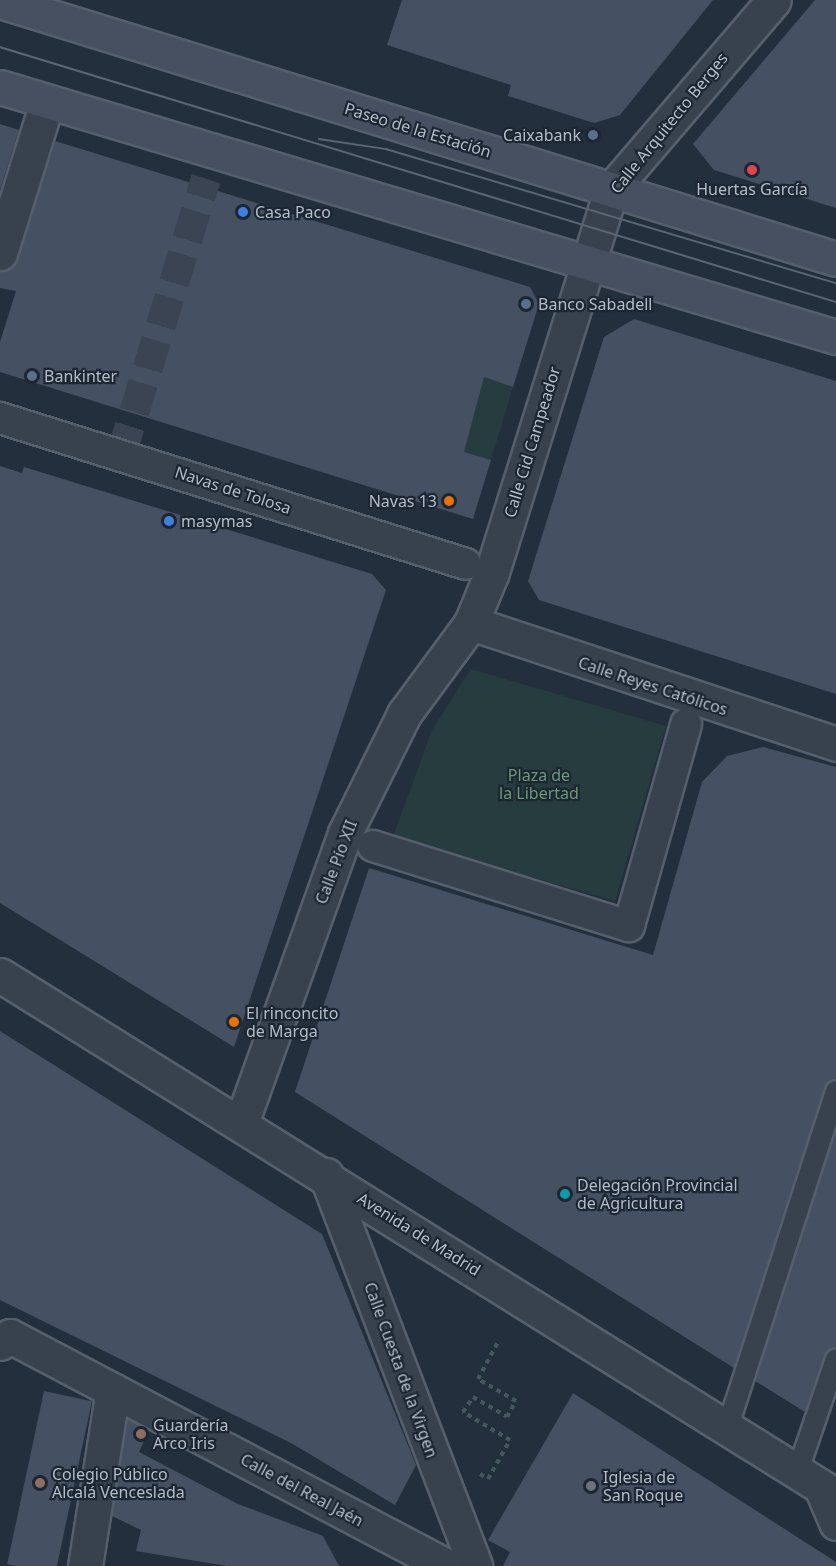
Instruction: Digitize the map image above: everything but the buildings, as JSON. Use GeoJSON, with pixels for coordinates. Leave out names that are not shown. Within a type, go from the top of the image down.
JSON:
{"type":"FeatureCollection","features":[{"type":"Feature","properties":{"kind":"main road","name":"Paseo de la Estación"},"geometry":{"type":"LineString","coordinates":[[0,1],[836,259]]}},
{"type":"Feature","properties":{"kind":"main road"},"geometry":{"type":"LineString","coordinates":[[0,87],[589,260],[836,337]]}},
{"type":"Feature","properties":{"kind":"street","name":"Calle Arquitecto Berges"},"geometry":{"type":"LineString","coordinates":[[589,260],[611,190],[774,0]]}},
{"type":"Feature","properties":{"kind":"street"},"geometry":{"type":"LineString","coordinates":[[0,253],[47,102]]}},
{"type":"Feature","properties":{"kind":"street","name":"Calle Cid Campeador"},"geometry":{"type":"LineString","coordinates":[[471,623],[589,260]]}},
{"type":"Feature","properties":{"kind":"street","name":"Navas de Tolosa"},"geometry":{"type":"LineString","coordinates":[[0,418],[466,564]]}},
{"type":"Feature","properties":{"kind":"street","name":"Calle Reyes Católicos"},"geometry":{"type":"LineString","coordinates":[[471,623],[836,744]]}},
{"type":"Feature","properties":{"kind":"street","name":"Calle Pío XII"},"geometry":{"type":"LineString","coordinates":[[242,1121],[345,834],[404,714],[471,623]]}},
{"type":"Feature","properties":{"kind":"street"},"geometry":{"type":"LineString","coordinates":[[373,846],[629,926],[686,724]]}},
{"type":"Feature","properties":{"kind":"street","name":"Avenida de Madrid"},"geometry":{"type":"LineString","coordinates":[[0,975],[242,1121],[818,1485]]}},
{"type":"Feature","properties":{"kind":"street","name":"Calle Cuesta de la Virgen"},"geometry":{"type":"LineString","coordinates":[[326,1175],[475,1566]]}},
{"type":"Feature","properties":{"kind":"street","name":"Calle del Real Jaén"},"geometry":{"type":"LineString","coordinates":[[0,1343],[10,1336],[446,1566]]}},
{"type":"Feature","properties":{"kind":"street"},"geometry":{"type":"LineString","coordinates":[[85,1566],[112,1390]]}},
{"type":"Feature","properties":{"kind":"street"},"geometry":{"type":"LineString","coordinates":[[818,1485],[836,1523]]}},
{"type":"Feature","properties":{"kind":"lane"},"geometry":{"type":"LineString","coordinates":[[727,1429],[836,1091]]}},
{"type":"Feature","properties":{"kind":"lane"},"geometry":{"type":"LineString","coordinates":[[818,1485],[836,1359]]}},
{"type":"Feature","properties":{"kind":"path"},"geometry":{"type":"LineString","coordinates":[[488,1479],[510,1440],[463,1412],[473,1397],[507,1417],[516,1401],[478,1379],[499,1340]]}},
{"type":"Feature","properties":{"kind":"green space"},"geometry":{"type":"Polygon","coordinates":[[[484,377],[513,387],[491,460],[414,437],[484,377]]]}},
{"type":"Feature","properties":{"kind":"green space","name":"Plaza de la Libertad"},"geometry":{"type":"Polygon","coordinates":[[[471,669],[666,726],[615,901],[393,837],[432,730],[471,669]]]}},
{"type":"Feature","properties":{"kind":"tunnel"},"geometry":{"type":"LineString","coordinates":[[121,455],[206,179]]}},
{"type":"Feature","properties":{"kind":"tram line"},"geometry":{"type":"LineString","coordinates":[[0,47],[836,302]]}},
{"type":"Feature","properties":{"kind":"tram line"},"geometry":{"type":"LineString","coordinates":[[319,139],[386,149],[836,283]]}},
{"type":"Feature","properties":{"kind":"place","name":"Caixabank"},"geometry":{"type":"Point","coordinates":[593,135]}},
{"type":"Feature","properties":{"kind":"place","name":"Huertas García"},"geometry":{"type":"Point","coordinates":[752,170]}},
{"type":"Feature","properties":{"kind":"place","name":"Casa Paco"},"geometry":{"type":"Point","coordinates":[243,212]}},
{"type":"Feature","properties":{"kind":"place","name":"Banco Sabadell"},"geometry":{"type":"Point","coordinates":[526,304]}},
{"type":"Feature","properties":{"kind":"place","name":"Bankinter"},"geometry":{"type":"Point","coordinates":[32,376]}},
{"type":"Feature","properties":{"kind":"place","name":"Navas 13"},"geometry":{"type":"Point","coordinates":[449,501]}},
{"type":"Feature","properties":{"kind":"place","name":"masymas"},"geometry":{"type":"Point","coordinates":[169,521]}},
{"type":"Feature","properties":{"kind":"place","name":"El rinconcito de Marga"},"geometry":{"type":"Point","coordinates":[234,1022]}},
{"type":"Feature","properties":{"kind":"place","name":"Delegación Provincial de Agricultura"},"geometry":{"type":"Point","coordinates":[565,1194]}},
{"type":"Feature","properties":{"kind":"place","name":"Guardería Arco Iris"},"geometry":{"type":"Point","coordinates":[141,1434]}},
{"type":"Feature","properties":{"kind":"place","name":"Colegio Público Alcalá Venceslada"},"geometry":{"type":"Point","coordinates":[40,1483]}},
{"type":"Feature","properties":{"kind":"place","name":"Iglesia de San Roque"},"geometry":{"type":"Point","coordinates":[591,1486]}}]}
